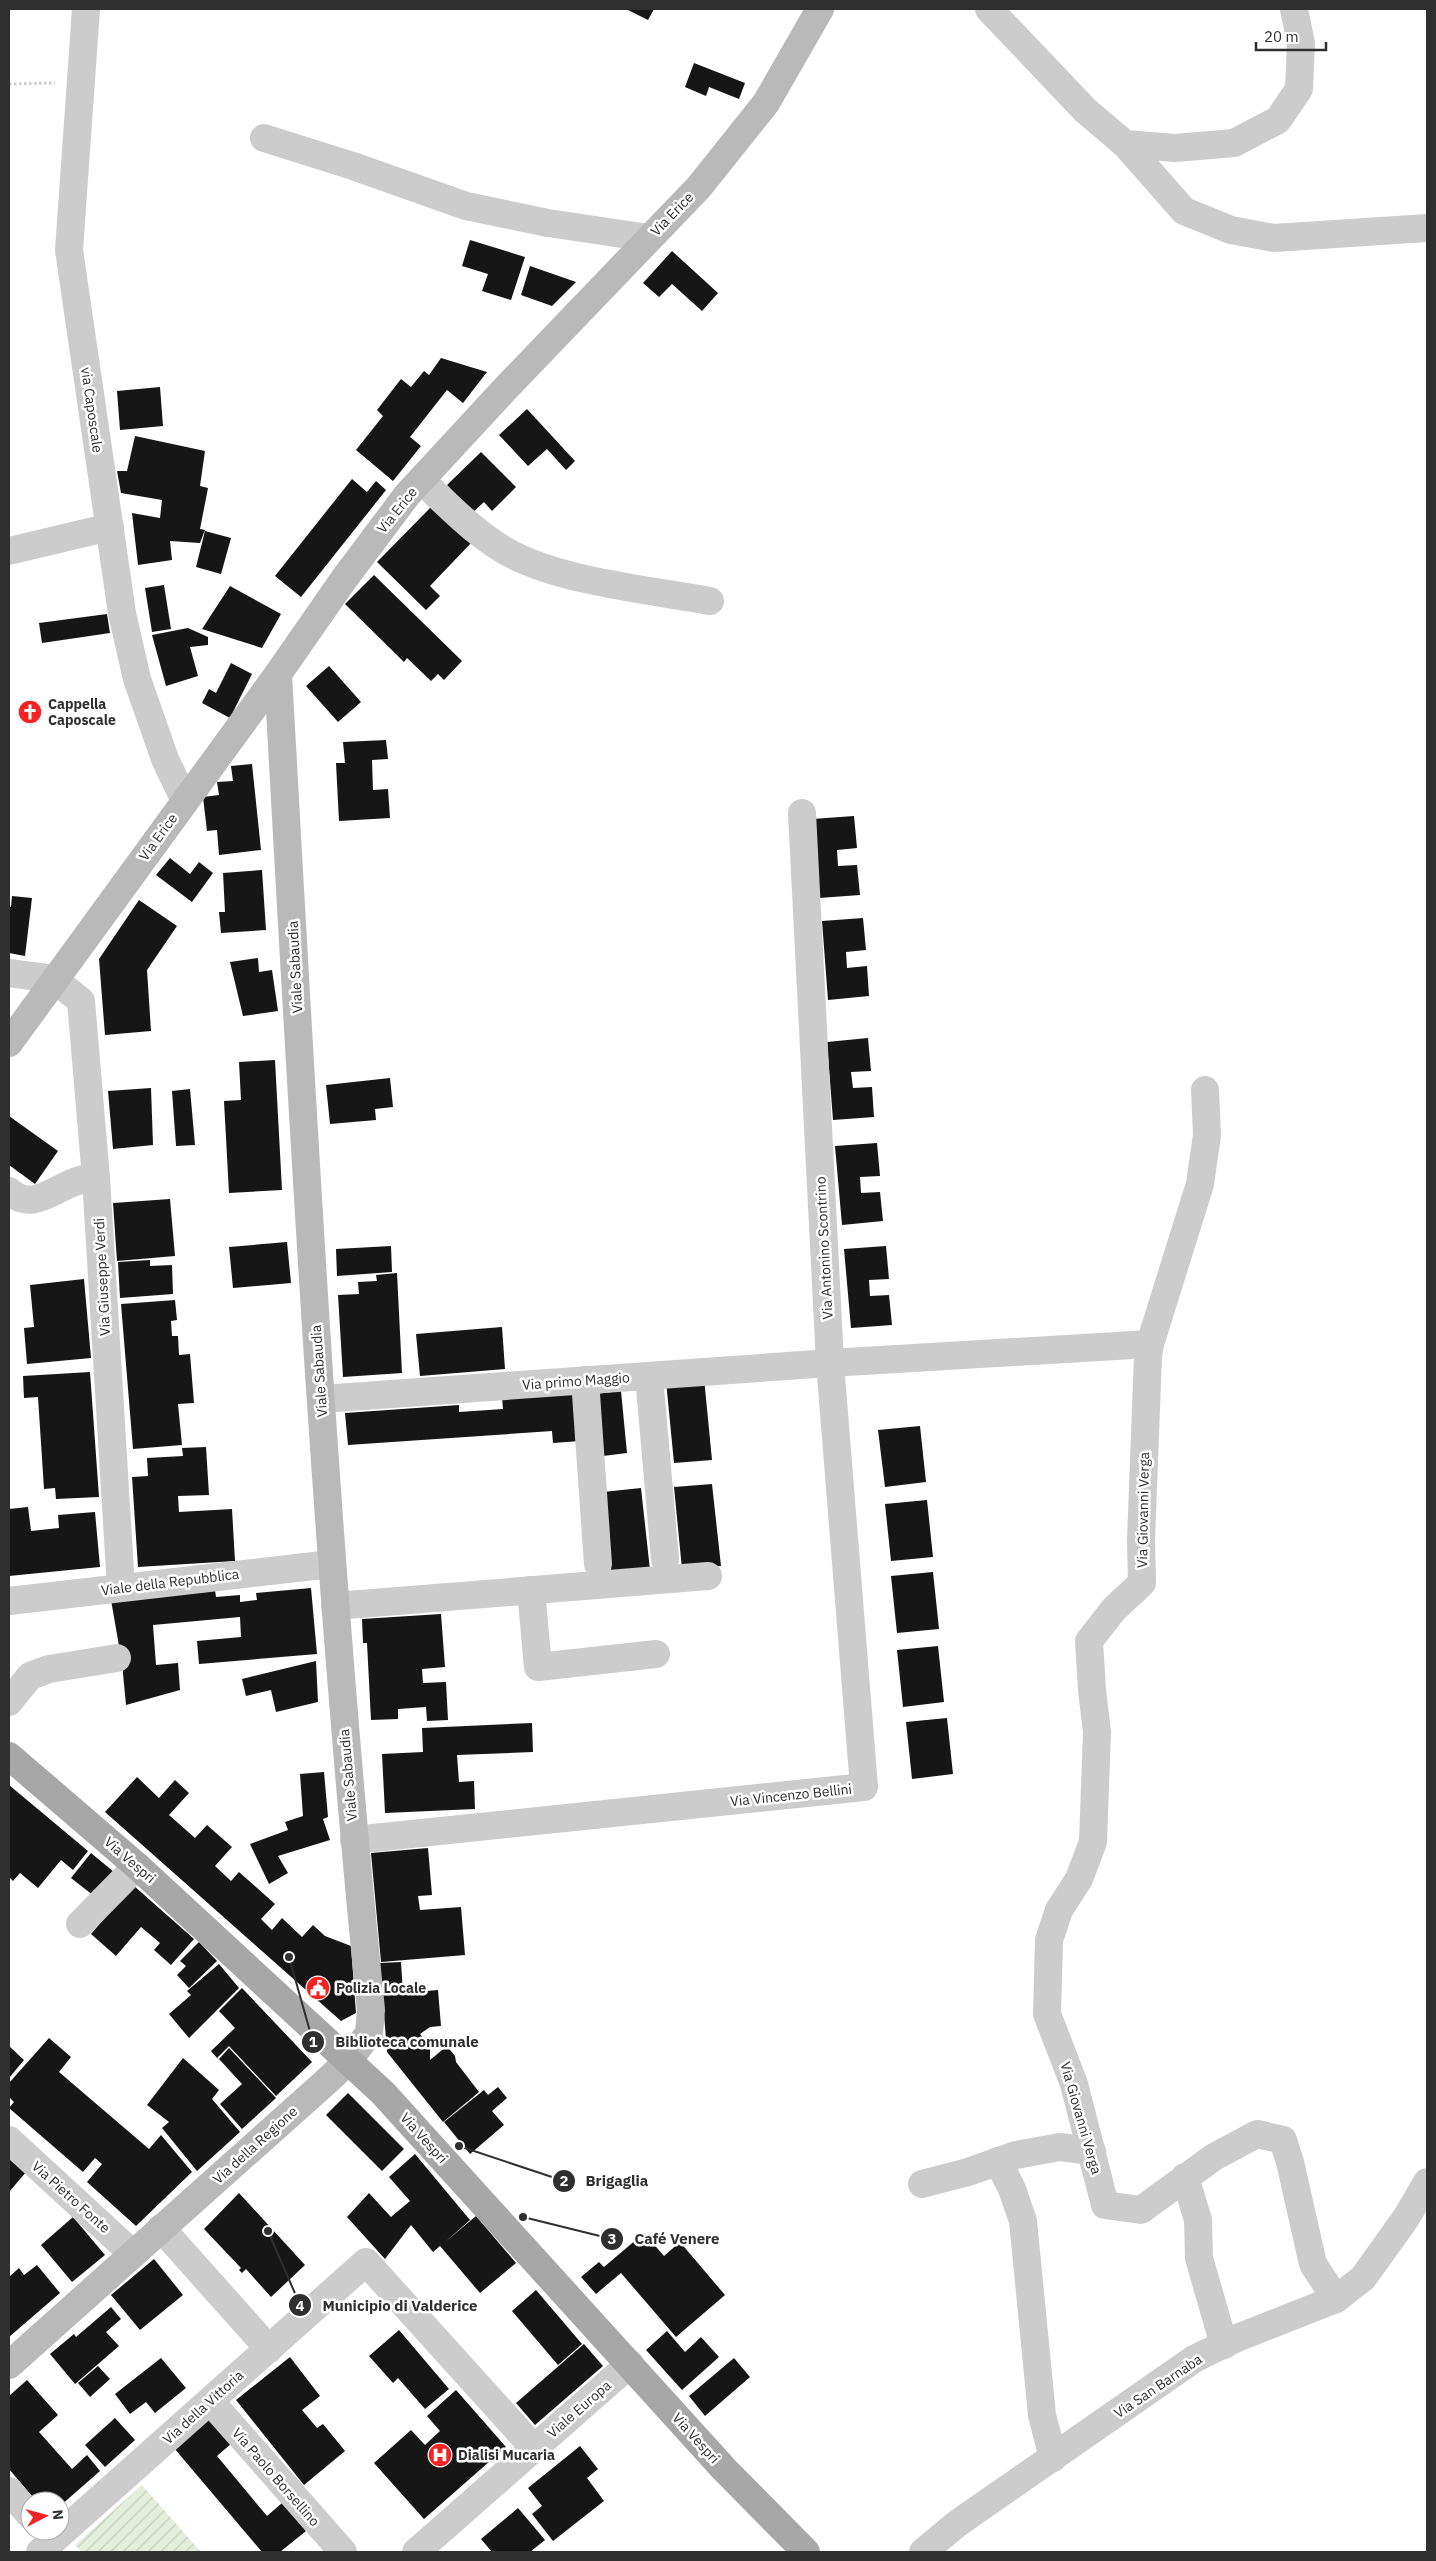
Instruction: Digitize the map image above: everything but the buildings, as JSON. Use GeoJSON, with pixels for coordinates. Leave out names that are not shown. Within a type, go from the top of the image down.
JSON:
{"type":"FeatureCollection","features":[{"type":"Feature","properties":{"kind":"main road","name":"Via Vespri"},"geometry":{"type":"LineString","coordinates":[[9,1756],[138,1866],[383,2093],[724,2469],[806,2552]]}},
{"type":"Feature","properties":{"kind":"street","name":"via Caposcale"},"geometry":{"type":"LineString","coordinates":[[86,9],[69,250],[122,613],[137,679],[165,759],[185,801]]}},
{"type":"Feature","properties":{"kind":"street","name":"Via Erice"},"geometry":{"type":"LineString","coordinates":[[9,1043],[278,674],[344,579],[421,480],[699,187],[766,103],[820,9]]}},
{"type":"Feature","properties":{"kind":"street"},"geometry":{"type":"LineString","coordinates":[[989,9],[1085,110],[1125,144],[1184,210],[1224,227],[1274,238],[1427,228]]}},
{"type":"Feature","properties":{"kind":"street"},"geometry":{"type":"LineString","coordinates":[[1125,144],[1175,148],[1234,143],[1278,120],[1299,89],[1301,44],[1294,9]]}},
{"type":"Feature","properties":{"kind":"street"},"geometry":{"type":"LineString","coordinates":[[264,138],[353,166],[466,206],[548,223],[649,238]]}},
{"type":"Feature","properties":{"kind":"street"},"geometry":{"type":"LineString","coordinates":[[1169,195],[1175,148]]}},
{"type":"Feature","properties":{"kind":"street"},"geometry":{"type":"LineString","coordinates":[[421,480],[474,529],[513,555],[566,574],[710,601]]}},
{"type":"Feature","properties":{"kind":"street"},"geometry":{"type":"LineString","coordinates":[[9,551],[110,527]]}},
{"type":"Feature","properties":{"kind":"street","name":"Viale Sabaudia"},"geometry":{"type":"LineString","coordinates":[[278,674],[331,1564],[354,1840],[371,2010],[370,2033],[348,2060]]}},
{"type":"Feature","properties":{"kind":"street","name":"Via Antonino Scontrino"},"geometry":{"type":"LineString","coordinates":[[802,813],[830,1363]]}},
{"type":"Feature","properties":{"kind":"street"},"geometry":{"type":"LineString","coordinates":[[9,973],[54,979]]}},
{"type":"Feature","properties":{"kind":"street","name":"Via Giuseppe Verdi"},"geometry":{"type":"LineString","coordinates":[[54,979],[81,1001],[96,1178],[121,1588]]}},
{"type":"Feature","properties":{"kind":"street","name":"Via Giovanni Verga"},"geometry":{"type":"LineString","coordinates":[[1205,1090],[1206,1135],[1200,1184],[1150,1344],[1146,1382],[1142,1582],[1114,1609],[1089,1641],[1097,1732],[1093,1842],[1079,1879],[1059,1910],[1049,1940],[1047,2014],[1074,2084],[1105,2205],[1141,2210],[1185,2177],[1257,2134],[1283,2140],[1290,2162],[1313,2264],[1336,2299]]}},
{"type":"Feature","properties":{"kind":"street"},"geometry":{"type":"LineString","coordinates":[[9,1191],[17,1198],[35,1201],[80,1180],[96,1178]]}},
{"type":"Feature","properties":{"kind":"street"},"geometry":{"type":"LineString","coordinates":[[830,1363],[1150,1344]]}},
{"type":"Feature","properties":{"kind":"street","name":"Via primo Maggio"},"geometry":{"type":"LineString","coordinates":[[321,1399],[830,1363]]}},
{"type":"Feature","properties":{"kind":"street","name":"Via Vincenzo Bellini"},"geometry":{"type":"LineString","coordinates":[[354,1840],[864,1787],[830,1363]]}},
{"type":"Feature","properties":{"kind":"street"},"geometry":{"type":"LineString","coordinates":[[649,1376],[666,1559]]}},
{"type":"Feature","properties":{"kind":"street"},"geometry":{"type":"LineString","coordinates":[[585,1380],[598,1564]]}},
{"type":"Feature","properties":{"kind":"street","name":"Viale della Repubblica"},"geometry":{"type":"LineString","coordinates":[[9,1601],[331,1564]]}},
{"type":"Feature","properties":{"kind":"street"},"geometry":{"type":"LineString","coordinates":[[335,1606],[708,1576]]}},
{"type":"Feature","properties":{"kind":"street"},"geometry":{"type":"LineString","coordinates":[[531,1590],[538,1667],[656,1654]]}},
{"type":"Feature","properties":{"kind":"street"},"geometry":{"type":"LineString","coordinates":[[9,1702],[30,1676],[49,1669],[117,1658]]}},
{"type":"Feature","properties":{"kind":"street"},"geometry":{"type":"LineString","coordinates":[[80,1924],[138,1866]]}},
{"type":"Feature","properties":{"kind":"street","name":"Via della Regione"},"geometry":{"type":"LineString","coordinates":[[9,2365],[348,2060]]}},
{"type":"Feature","properties":{"kind":"street","name":"Via Pietro Fonte"},"geometry":{"type":"LineString","coordinates":[[9,2140],[134,2254]]}},
{"type":"Feature","properties":{"kind":"street"},"geometry":{"type":"LineString","coordinates":[[922,2184],[968,2172],[1016,2155],[1060,2147],[1092,2151]]}},
{"type":"Feature","properties":{"kind":"street"},"geometry":{"type":"LineString","coordinates":[[998,2161],[1012,2189],[1023,2221],[1042,2415],[1053,2458]]}},
{"type":"Feature","properties":{"kind":"street"},"geometry":{"type":"LineString","coordinates":[[1185,2177],[1198,2220],[1199,2258],[1224,2345]]}},
{"type":"Feature","properties":{"kind":"street","name":"Via San Barnaba"},"geometry":{"type":"LineString","coordinates":[[923,2552],[958,2523],[1194,2359],[1336,2299],[1363,2278],[1406,2218],[1427,2182]]}},
{"type":"Feature","properties":{"kind":"street"},"geometry":{"type":"LineString","coordinates":[[161,2228],[269,2349]]}},
{"type":"Feature","properties":{"kind":"street","name":"Via della Vittoria"},"geometry":{"type":"LineString","coordinates":[[50,2544],[366,2262],[534,2448]]}},
{"type":"Feature","properties":{"kind":"street","name":"Viale Europa"},"geometry":{"type":"LineString","coordinates":[[416,2552],[630,2364]]}},
{"type":"Feature","properties":{"kind":"street","name":"Via Paolo Borsellino"},"geometry":{"type":"LineString","coordinates":[[210,2401],[343,2552]]}},
{"type":"Feature","properties":{"kind":"street"},"geometry":{"type":"LineString","coordinates":[[9,2490],[20,2503]]}},
{"type":"Feature","properties":{"kind":"path"},"geometry":{"type":"LineString","coordinates":[[9,84],[81,83]]}},
{"type":"Feature","properties":{"kind":"green space"},"geometry":{"type":"Polygon","coordinates":[[[142,2485],[201,2552],[82,2552],[75,2545],[142,2485]]]}},
{"type":"Feature","properties":{"kind":"place","name":"Cappella Caposcale"},"geometry":{"type":"Point","coordinates":[30,712]}},
{"type":"Feature","properties":{"kind":"place","name":"Biblioteca comunale"},"geometry":{"type":"Point","coordinates":[289,1957]}},
{"type":"Feature","properties":{"kind":"place","name":"Polizia Locale"},"geometry":{"type":"Point","coordinates":[318,1988]}},
{"type":"Feature","properties":{"kind":"place","name":"Brigaglia"},"geometry":{"type":"Point","coordinates":[459,2146]}},
{"type":"Feature","properties":{"kind":"place","name":"Café Venere"},"geometry":{"type":"Point","coordinates":[523,2217]}},
{"type":"Feature","properties":{"kind":"place","name":"Municipio di Valderice"},"geometry":{"type":"Point","coordinates":[268,2231]}},
{"type":"Feature","properties":{"kind":"place","name":"Dialisi Mucaria"},"geometry":{"type":"Point","coordinates":[440,2455]}}]}
